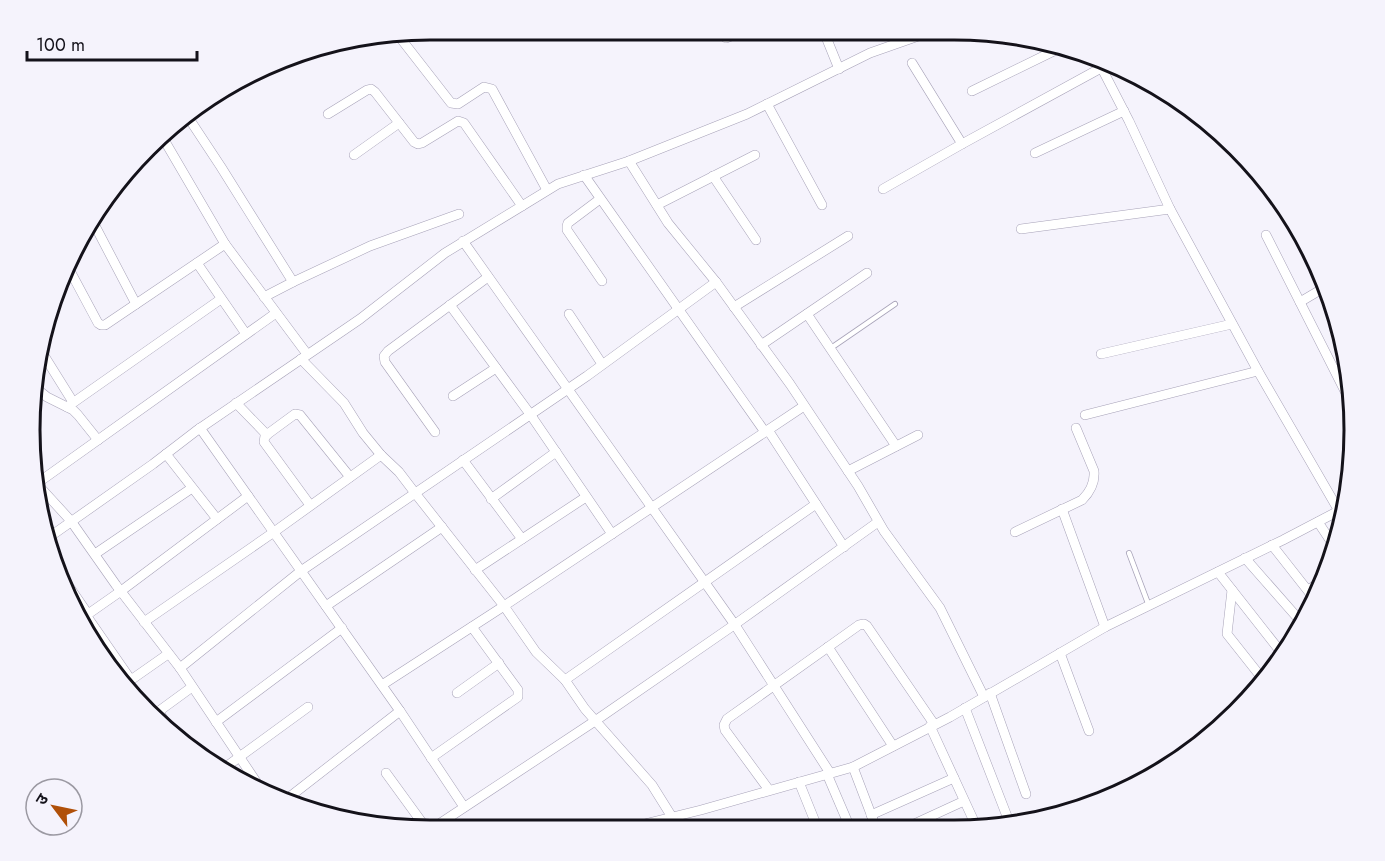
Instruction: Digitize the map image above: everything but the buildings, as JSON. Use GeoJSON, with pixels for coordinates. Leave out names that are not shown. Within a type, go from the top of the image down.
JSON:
{"type":"FeatureCollection","features":[{"type":"Feature","properties":{"kind":"street"},"geometry":{"type":"LineString","coordinates":[[827,40],[839,69]]}},
{"type":"Feature","properties":{"kind":"street"},"geometry":{"type":"LineString","coordinates":[[55,533],[200,428],[360,318],[444,253],[558,184],[628,161],[747,114],[898,40]]}},
{"type":"Feature","properties":{"kind":"street"},"geometry":{"type":"LineString","coordinates":[[403,41],[451,103],[458,104],[484,87],[492,89],[548,190]]}},
{"type":"Feature","properties":{"kind":"street"},"geometry":{"type":"LineString","coordinates":[[972,91],[1050,53]]}},
{"type":"Feature","properties":{"kind":"street"},"geometry":{"type":"LineString","coordinates":[[912,63],[962,144]]}},
{"type":"Feature","properties":{"kind":"street"},"geometry":{"type":"LineString","coordinates":[[883,189],[1100,69]]}},
{"type":"Feature","properties":{"kind":"street"},"geometry":{"type":"LineString","coordinates":[[1102,69],[1170,209],[1232,324],[1338,502]]}},
{"type":"Feature","properties":{"kind":"street"},"geometry":{"type":"LineString","coordinates":[[328,114],[371,89],[418,144],[458,121],[464,123],[522,206]]}},
{"type":"Feature","properties":{"kind":"street"},"geometry":{"type":"LineString","coordinates":[[767,104],[822,205]]}},
{"type":"Feature","properties":{"kind":"street"},"geometry":{"type":"LineString","coordinates":[[1035,153],[1124,111]]}},
{"type":"Feature","properties":{"kind":"street"},"geometry":{"type":"LineString","coordinates":[[191,122],[293,282]]}},
{"type":"Feature","properties":{"kind":"street"},"geometry":{"type":"LineString","coordinates":[[354,155],[399,123]]}},
{"type":"Feature","properties":{"kind":"street"},"geometry":{"type":"LineString","coordinates":[[166,144],[225,244],[276,313],[304,356],[344,403],[363,433],[381,455],[399,472],[504,606],[536,652],[565,680],[585,710],[652,785],[672,817]]}},
{"type":"Feature","properties":{"kind":"street"},"geometry":{"type":"LineString","coordinates":[[657,206],[755,155]]}},
{"type":"Feature","properties":{"kind":"street"},"geometry":{"type":"LineString","coordinates":[[628,161],[668,224],[716,282],[804,406],[848,471],[884,531],[940,608],[987,695],[1026,794]]}},
{"type":"Feature","properties":{"kind":"street"},"geometry":{"type":"LineString","coordinates":[[584,176],[767,431],[844,547]]}},
{"type":"Feature","properties":{"kind":"street"},"geometry":{"type":"LineString","coordinates":[[713,176],[756,240]]}},
{"type":"Feature","properties":{"kind":"street"},"geometry":{"type":"LineString","coordinates":[[600,200],[568,223],[567,230],[602,281]]}},
{"type":"Feature","properties":{"kind":"street"},"geometry":{"type":"LineString","coordinates":[[1021,229],[1170,209]]}},
{"type":"Feature","properties":{"kind":"street"},"geometry":{"type":"LineString","coordinates":[[264,297],[370,246],[459,214]]}},
{"type":"Feature","properties":{"kind":"street"},"geometry":{"type":"LineString","coordinates":[[97,229],[136,304]]}},
{"type":"Feature","properties":{"kind":"street"},"geometry":{"type":"LineString","coordinates":[[734,307],[848,236]]}},
{"type":"Feature","properties":{"kind":"street"},"geometry":{"type":"LineString","coordinates":[[1266,236],[1342,384]]}},
{"type":"Feature","properties":{"kind":"street"},"geometry":{"type":"LineString","coordinates":[[463,241],[735,625],[829,774],[847,820]]}},
{"type":"Feature","properties":{"kind":"street"},"geometry":{"type":"LineString","coordinates":[[73,276],[98,323],[105,325],[225,244]]}},
{"type":"Feature","properties":{"kind":"street"},"geometry":{"type":"LineString","coordinates":[[197,263],[246,334]]}},
{"type":"Feature","properties":{"kind":"street"},"geometry":{"type":"LineString","coordinates":[[761,345],[867,273]]}},
{"type":"Feature","properties":{"kind":"street"},"geometry":{"type":"LineString","coordinates":[[435,432],[385,362],[384,356],[488,277]]}},
{"type":"Feature","properties":{"kind":"street"},"geometry":{"type":"LineString","coordinates":[[180,668],[302,571],[567,389],[716,282]]}},
{"type":"Feature","properties":{"kind":"street"},"geometry":{"type":"LineString","coordinates":[[1300,302],[1319,291]]}},
{"type":"Feature","properties":{"kind":"street"},"geometry":{"type":"LineString","coordinates":[[70,404],[221,298]]}},
{"type":"Feature","properties":{"kind":"street"},"geometry":{"type":"LineString","coordinates":[[450,305],[530,414],[612,534]]}},
{"type":"Feature","properties":{"kind":"street"},"geometry":{"type":"LineString","coordinates":[[44,480],[276,313]]}},
{"type":"Feature","properties":{"kind":"street"},"geometry":{"type":"LineString","coordinates":[[569,314],[602,364]]}},
{"type":"Feature","properties":{"kind":"street"},"geometry":{"type":"LineString","coordinates":[[807,314],[896,446]]}},
{"type":"Feature","properties":{"kind":"street"},"geometry":{"type":"LineString","coordinates":[[1101,354],[1232,324]]}},
{"type":"Feature","properties":{"kind":"street"},"geometry":{"type":"LineString","coordinates":[[47,361],[70,404],[98,440]]}},
{"type":"Feature","properties":{"kind":"street"},"geometry":{"type":"LineString","coordinates":[[453,396],[496,368]]}},
{"type":"Feature","properties":{"kind":"street"},"geometry":{"type":"LineString","coordinates":[[1085,415],[1258,371]]}},
{"type":"Feature","properties":{"kind":"street"},"geometry":{"type":"LineString","coordinates":[[42,393],[70,404]]}},
{"type":"Feature","properties":{"kind":"street"},"geometry":{"type":"LineString","coordinates":[[236,403],[267,435]]}},
{"type":"Feature","properties":{"kind":"street"},"geometry":{"type":"LineString","coordinates":[[382,685],[804,406]]}},
{"type":"Feature","properties":{"kind":"street"},"geometry":{"type":"LineString","coordinates":[[310,505],[264,442],[267,435],[295,414],[300,415],[350,477]]}},
{"type":"Feature","properties":{"kind":"street"},"geometry":{"type":"LineString","coordinates":[[200,428],[382,685],[464,807]]}},
{"type":"Feature","properties":{"kind":"street"},"geometry":{"type":"LineString","coordinates":[[1015,532],[1082,500],[1087,495],[1095,477],[1076,428]]}},
{"type":"Feature","properties":{"kind":"street"},"geometry":{"type":"LineString","coordinates":[[848,471],[918,435]]}},
{"type":"Feature","properties":{"kind":"street"},"geometry":{"type":"LineString","coordinates":[[491,500],[556,452]]}},
{"type":"Feature","properties":{"kind":"street"},"geometry":{"type":"LineString","coordinates":[[166,454],[217,519]]}},
{"type":"Feature","properties":{"kind":"street"},"geometry":{"type":"LineString","coordinates":[[144,622],[381,455]]}},
{"type":"Feature","properties":{"kind":"street"},"geometry":{"type":"LineString","coordinates":[[463,460],[522,539]]}},
{"type":"Feature","properties":{"kind":"street"},"geometry":{"type":"LineString","coordinates":[[95,554],[192,488]]}},
{"type":"Feature","properties":{"kind":"street"},"geometry":{"type":"LineString","coordinates":[[46,492],[71,521],[180,668],[253,777]]}},
{"type":"Feature","properties":{"kind":"street"},"geometry":{"type":"LineString","coordinates":[[87,615],[248,496]]}},
{"type":"Feature","properties":{"kind":"street"},"geometry":{"type":"LineString","coordinates":[[475,570],[586,497]]}},
{"type":"Feature","properties":{"kind":"street"},"geometry":{"type":"LineString","coordinates":[[565,680],[816,504]]}},
{"type":"Feature","properties":{"kind":"street"},"geometry":{"type":"LineString","coordinates":[[1062,509],[1105,627]]}},
{"type":"Feature","properties":{"kind":"street"},"geometry":{"type":"LineString","coordinates":[[660,820],[853,767],[965,708],[1105,627],[1336,512]]}},
{"type":"Feature","properties":{"kind":"street"},"geometry":{"type":"LineString","coordinates":[[445,820],[735,625],[878,522]]}},
{"type":"Feature","properties":{"kind":"street"},"geometry":{"type":"LineString","coordinates":[[1318,522],[1329,538]]}},
{"type":"Feature","properties":{"kind":"street"},"geometry":{"type":"LineString","coordinates":[[326,606],[442,527]]}},
{"type":"Feature","properties":{"kind":"street"},"geometry":{"type":"LineString","coordinates":[[1272,545],[1308,590],[1311,588]]}},
{"type":"Feature","properties":{"kind":"street"},"geometry":{"type":"LineString","coordinates":[[1245,558],[1297,616]]}},
{"type":"Feature","properties":{"kind":"street"},"geometry":{"type":"LineString","coordinates":[[1218,572],[1278,648]]}},
{"type":"Feature","properties":{"kind":"street"},"geometry":{"type":"LineString","coordinates":[[1232,590],[1227,634],[1259,674]]}},
{"type":"Feature","properties":{"kind":"street"},"geometry":{"type":"LineString","coordinates":[[769,790],[725,730],[724,725],[727,719],[859,625],[864,624],[932,725],[973,820]]}},
{"type":"Feature","properties":{"kind":"street"},"geometry":{"type":"LineString","coordinates":[[432,758],[518,697],[518,690],[472,627]]}},
{"type":"Feature","properties":{"kind":"street"},"geometry":{"type":"LineString","coordinates":[[216,722],[342,628]]}},
{"type":"Feature","properties":{"kind":"street"},"geometry":{"type":"LineString","coordinates":[[828,647],[893,746]]}},
{"type":"Feature","properties":{"kind":"street"},"geometry":{"type":"LineString","coordinates":[[1060,653],[1089,730]]}},
{"type":"Feature","properties":{"kind":"street"},"geometry":{"type":"LineString","coordinates":[[131,680],[168,654]]}},
{"type":"Feature","properties":{"kind":"street"},"geometry":{"type":"LineString","coordinates":[[457,693],[499,663]]}},
{"type":"Feature","properties":{"kind":"street"},"geometry":{"type":"LineString","coordinates":[[159,710],[192,687]]}},
{"type":"Feature","properties":{"kind":"street"},"geometry":{"type":"LineString","coordinates":[[229,764],[308,707]]}},
{"type":"Feature","properties":{"kind":"street"},"geometry":{"type":"LineString","coordinates":[[965,708],[1007,817]]}},
{"type":"Feature","properties":{"kind":"street"},"geometry":{"type":"LineString","coordinates":[[293,795],[400,711]]}},
{"type":"Feature","properties":{"kind":"street"},"geometry":{"type":"LineString","coordinates":[[853,767],[874,820]]}},
{"type":"Feature","properties":{"kind":"street"},"geometry":{"type":"LineString","coordinates":[[386,773],[420,820]]}},
{"type":"Feature","properties":{"kind":"street"},"geometry":{"type":"LineString","coordinates":[[872,815],[954,778]]}},
{"type":"Feature","properties":{"kind":"street"},"geometry":{"type":"LineString","coordinates":[[799,782],[814,820]]}},
{"type":"Feature","properties":{"kind":"street"},"geometry":{"type":"LineString","coordinates":[[923,820],[964,801]]}},
{"type":"Feature","properties":{"kind":"lane"},"geometry":{"type":"LineString","coordinates":[[830,348],[895,304]]}},
{"type":"Feature","properties":{"kind":"lane"},"geometry":{"type":"LineString","coordinates":[[1129,553],[1149,606]]}}]}
